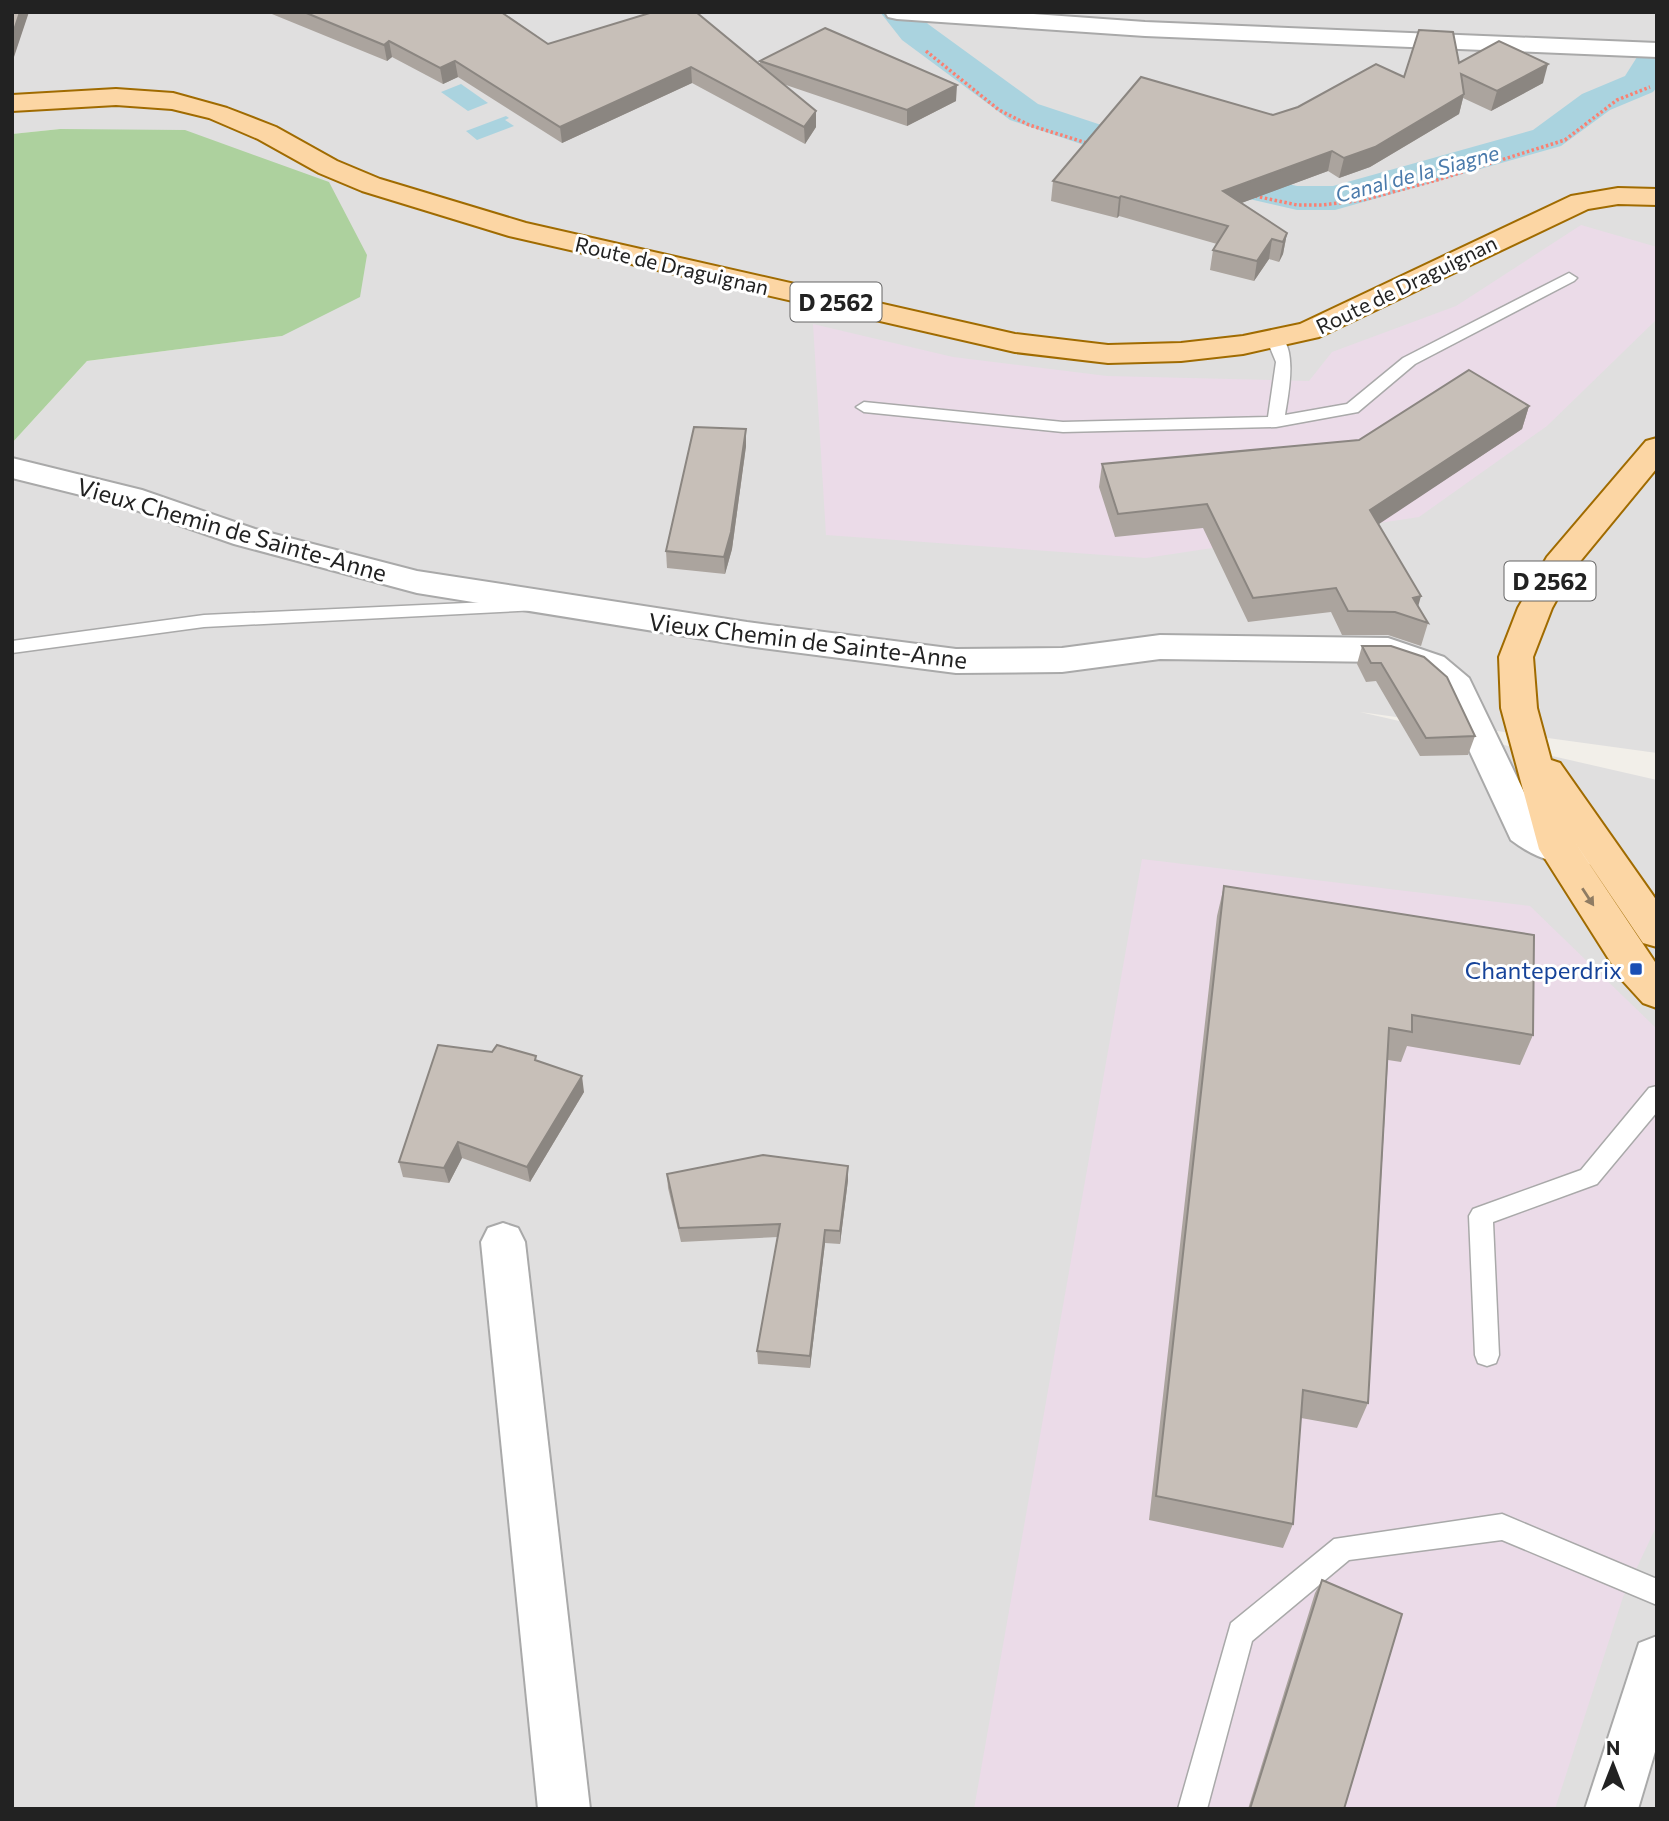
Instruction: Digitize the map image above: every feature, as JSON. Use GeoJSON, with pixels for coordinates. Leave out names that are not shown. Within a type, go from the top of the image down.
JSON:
{"type":"FeatureCollection","features":[{"type":"Feature","properties":{"kind":"main road","name":"Route de Draguignan"},"geometry":{"type":"LineString","coordinates":[[12,103],[116,97],[173,101],[218,113],[268,133],[328,167],[440,208],[519,230],[1015,343],[1121,353],[1181,352],[1308,331],[1581,202],[1618,196],[1657,197]]}},
{"type":"Feature","properties":{"kind":"main road","name":"D 2562"},"geometry":{"type":"LineString","coordinates":[[1657,448],[1559,565],[1535,608],[1516,657],[1519,708],[1530,743],[1547,820],[1558,849],[1636,969],[1657,992]]}},
{"type":"Feature","properties":{"kind":"main road","name":"D 2562"},"geometry":{"type":"LineString","coordinates":[[1530,743],[1598,850],[1657,932]]}},
{"type":"Feature","properties":{"kind":"street"},"geometry":{"type":"LineString","coordinates":[[897,12],[950,18],[1145,29],[1657,50]]}},
{"type":"Feature","properties":{"kind":"street","name":"Vieux Chemin de Sainte-Anne"},"geometry":{"type":"LineString","coordinates":[[12,468],[131,496],[245,537],[404,579],[552,605],[956,661],[1062,660],[1160,648],[1388,650],[1433,665],[1457,687],[1524,830],[1545,846],[1580,853],[1598,850]]}},
{"type":"Feature","properties":{"kind":"street"},"geometry":{"type":"LineString","coordinates":[[503,1242],[564,1809]]}},
{"type":"Feature","properties":{"kind":"street"},"geometry":{"type":"LineString","coordinates":[[1611,1809],[1657,1661]]}},
{"type":"Feature","properties":{"kind":"lane"},"geometry":{"type":"LineString","coordinates":[[864,407],[1063,426],[1276,422],[1352,408],[1409,361],[1569,278]]}},
{"type":"Feature","properties":{"kind":"lane"},"geometry":{"type":"LineString","coordinates":[[1274,338],[1284,362],[1276,422]]}},
{"type":"Feature","properties":{"kind":"lane"},"geometry":{"type":"LineString","coordinates":[[12,647],[204,621],[552,605]]}},
{"type":"Feature","properties":{"kind":"lane"},"geometry":{"type":"LineString","coordinates":[[1487,1355],[1481,1216],[1590,1177],[1657,1096]]}},
{"type":"Feature","properties":{"kind":"lane"},"geometry":{"type":"LineString","coordinates":[[1192,1809],[1241,1633],[1343,1548],[1502,1527],[1657,1592]]}},
{"type":"Feature","properties":{"kind":"path"},"geometry":{"type":"LineString","coordinates":[[918,44],[999,110],[1029,125],[1091,145]]}},
{"type":"Feature","properties":{"kind":"path"},"geometry":{"type":"LineString","coordinates":[[1244,192],[1297,205],[1363,200],[1532,152],[1565,140],[1617,100],[1657,83]]}},
{"type":"Feature","properties":{"kind":"shaded area"},"geometry":{"type":"Polygon","coordinates":[[[12,12],[1657,12],[1657,753],[1360,712],[1657,780],[1657,1809],[12,1809],[12,443],[87,361],[282,336],[60,129],[12,134],[12,12]]]}},
{"type":"Feature","properties":{"kind":"shaded area"},"geometry":{"type":"Polygon","coordinates":[[[1581,225],[1657,247],[1657,319],[1547,426],[1419,517],[1146,558],[826,535],[813,324],[953,357],[1107,376],[1309,381],[1332,352],[1456,306],[1581,225]]]}},
{"type":"Feature","properties":{"kind":"shaded area"},"geometry":{"type":"Polygon","coordinates":[[[1142,859],[1530,906],[1657,1029],[1657,1525],[1623,1597],[1555,1809],[974,1809],[1142,859]]]}},
{"type":"Feature","properties":{"kind":"green space"},"geometry":{"type":"Polygon","coordinates":[[[60,129],[185,130],[329,182],[367,255],[360,297],[282,336],[87,361],[12,443],[12,134],[60,129]]]}},
{"type":"Feature","properties":{"kind":"water"},"geometry":{"type":"Polygon","coordinates":[[[461,84],[488,103],[468,111],[441,92],[461,84]]]}},
{"type":"Feature","properties":{"kind":"water"},"geometry":{"type":"Polygon","coordinates":[[[506,116],[509,118],[505,120],[514,126],[477,140],[466,131],[506,116]]]}},
{"type":"Feature","properties":{"kind":"building"},"geometry":{"type":"Polygon","coordinates":[[[12,12],[20,12],[12,36],[12,12]]]}},
{"type":"Feature","properties":{"kind":"building"},"geometry":{"type":"Polygon","coordinates":[[[304,12],[501,12],[548,44],[653,12],[696,12],[816,111],[804,127],[691,67],[560,127],[455,61],[440,68],[389,41],[384,45],[304,12]]]}},
{"type":"Feature","properties":{"kind":"building"},"geometry":{"type":"Polygon","coordinates":[[[825,28],[957,85],[907,110],[760,61],[825,28]]]}},
{"type":"Feature","properties":{"kind":"building"},"geometry":{"type":"Polygon","coordinates":[[[1419,30],[1453,32],[1459,63],[1499,41],[1548,64],[1497,91],[1461,74],[1464,94],[1375,147],[1344,158],[1332,151],[1223,191],[1287,233],[1283,242],[1272,239],[1257,261],[1213,250],[1228,226],[1121,196],[1119,198],[1053,181],[1141,77],[1273,115],[1298,107],[1376,64],[1404,77],[1419,30]]]}},
{"type":"Feature","properties":{"kind":"building"},"geometry":{"type":"Polygon","coordinates":[[[1469,370],[1529,406],[1370,510],[1421,596],[1413,598],[1428,623],[1395,612],[1348,611],[1336,588],[1253,598],[1207,504],[1118,514],[1102,464],[1359,440],[1469,370]]]}},
{"type":"Feature","properties":{"kind":"building"},"geometry":{"type":"Polygon","coordinates":[[[694,427],[746,429],[731,532],[724,557],[666,551],[694,427]]]}},
{"type":"Feature","properties":{"kind":"building"},"geometry":{"type":"Polygon","coordinates":[[[1362,646],[1391,646],[1424,657],[1447,677],[1475,736],[1426,738],[1381,663],[1371,663],[1362,646]]]}},
{"type":"Feature","properties":{"kind":"building"},"geometry":{"type":"Polygon","coordinates":[[[1224,886],[1534,935],[1533,1035],[1412,1015],[1412,1032],[1389,1028],[1368,1403],[1303,1390],[1293,1524],[1156,1496],[1224,886]]]}},
{"type":"Feature","properties":{"kind":"building"},"geometry":{"type":"Polygon","coordinates":[[[438,1045],[492,1052],[497,1045],[536,1056],[535,1060],[582,1076],[527,1167],[458,1142],[444,1168],[399,1162],[438,1045]]]}},
{"type":"Feature","properties":{"kind":"building"},"geometry":{"type":"Polygon","coordinates":[[[763,1155],[848,1166],[840,1231],[825,1230],[810,1356],[757,1351],[780,1224],[679,1228],[667,1174],[763,1155]]]}},
{"type":"Feature","properties":{"kind":"building"},"geometry":{"type":"Polygon","coordinates":[[[1322,1580],[1402,1614],[1344,1809],[1250,1809],[1322,1580]]]}},
{"type":"Feature","properties":{"kind":"waterway","name":"Canal de la Siagne"},"geometry":{"type":"LineString","coordinates":[[898,12],[915,32],[1024,112],[1246,186],[1297,198],[1335,198],[1547,138],[1596,102],[1640,84],[1657,54]]}},
{"type":"Feature","properties":{"kind":"place","name":"Chanteperdrix"},"geometry":{"type":"Point","coordinates":[1636,969]}}]}
